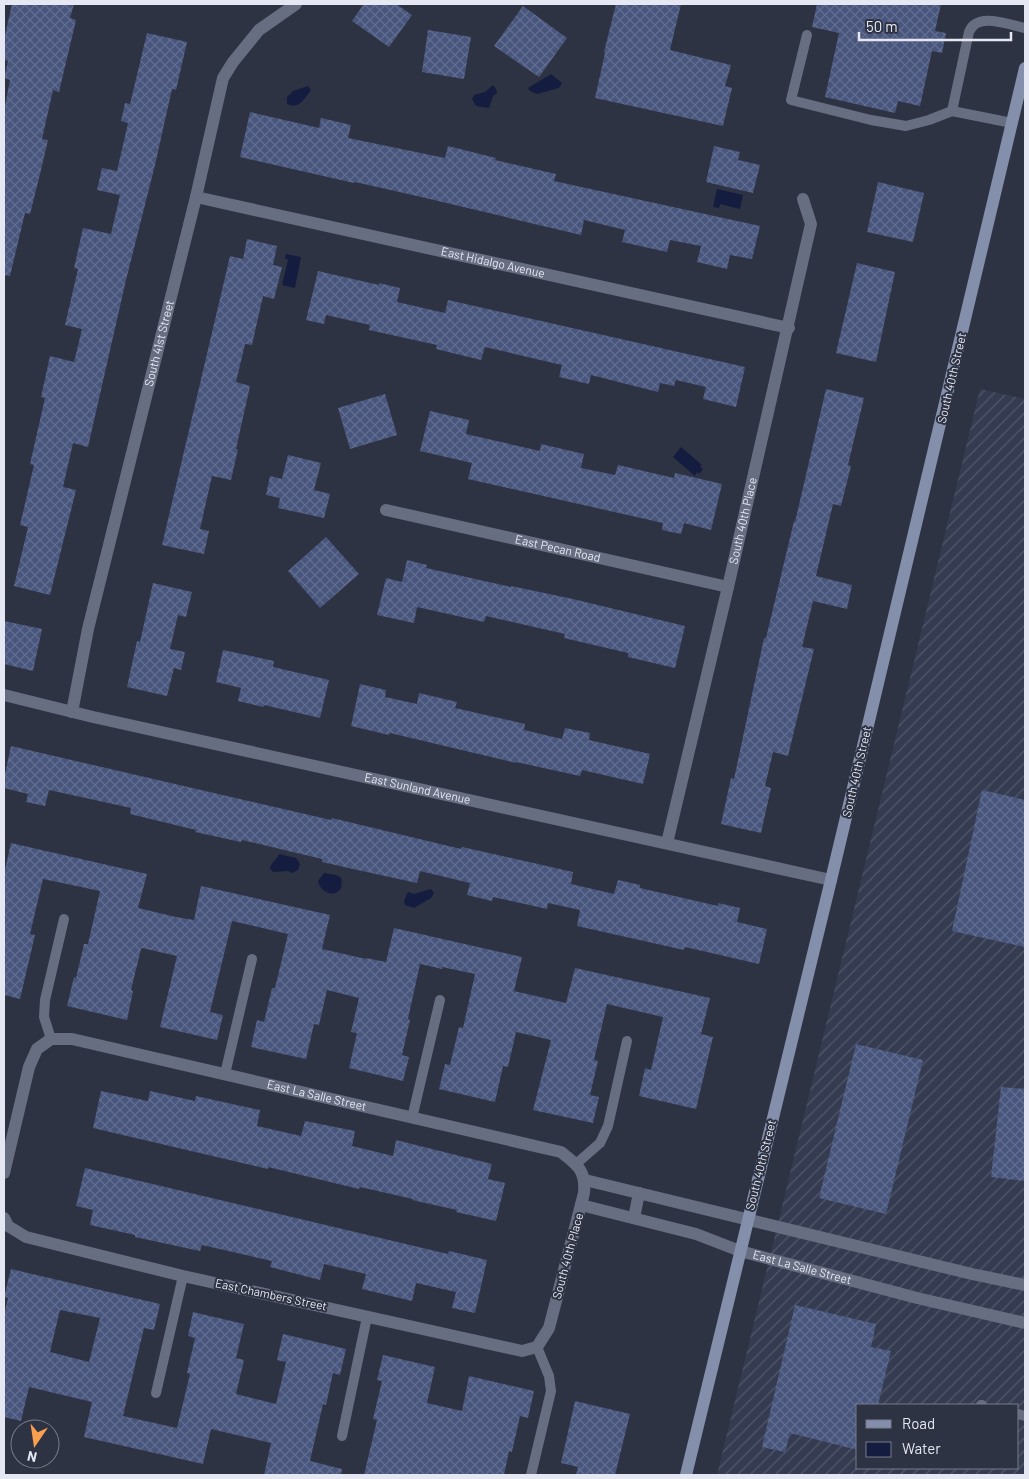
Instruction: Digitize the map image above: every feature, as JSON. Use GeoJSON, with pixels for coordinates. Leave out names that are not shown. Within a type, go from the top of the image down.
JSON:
{"type":"FeatureCollection","features":[{"type":"Feature","properties":{"kind":"main road","name":"South 40th Street"},"geometry":{"type":"LineString","coordinates":[[686,1475],[831,880],[1025,68]]}},
{"type":"Feature","properties":{"kind":"street","name":"South 41st Street"},"geometry":{"type":"LineString","coordinates":[[72,712],[88,628],[196,197],[223,78],[233,62],[259,30],[296,4]]}},
{"type":"Feature","properties":{"kind":"street","name":"East Hidalgo Avenue"},"geometry":{"type":"LineString","coordinates":[[196,197],[789,328]]}},
{"type":"Feature","properties":{"kind":"street","name":"South 40th Place"},"geometry":{"type":"LineString","coordinates":[[667,843],[789,328],[811,224],[804,199]]}},
{"type":"Feature","properties":{"kind":"street","name":"East Pecan Road"},"geometry":{"type":"LineString","coordinates":[[386,510],[728,587]]}},
{"type":"Feature","properties":{"kind":"street","name":"East Sunland Avenue"},"geometry":{"type":"LineString","coordinates":[[4,695],[72,712],[831,880]]}},
{"type":"Feature","properties":{"kind":"street"},"geometry":{"type":"LineString","coordinates":[[4,1173],[29,1067],[37,1049],[51,1039]]}},
{"type":"Feature","properties":{"kind":"street","name":"East La Salle Street"},"geometry":{"type":"LineString","coordinates":[[51,1039],[72,1039],[561,1152],[576,1164]]}},
{"type":"Feature","properties":{"kind":"street"},"geometry":{"type":"LineString","coordinates":[[576,1164],[585,1180],[979,1276],[1025,1285]]}},
{"type":"Feature","properties":{"kind":"street","name":"South 40th Place"},"geometry":{"type":"LineString","coordinates":[[537,1347],[549,1328],[581,1205],[585,1180]]}},
{"type":"Feature","properties":{"kind":"street"},"geometry":{"type":"LineString","coordinates":[[634,1218],[639,1193]]}},
{"type":"Feature","properties":{"kind":"street","name":"East La Salle Street"},"geometry":{"type":"LineString","coordinates":[[581,1205],[696,1234],[740,1251],[925,1300],[1025,1323]]}},
{"type":"Feature","properties":{"kind":"street","name":"East Chambers Street"},"geometry":{"type":"LineString","coordinates":[[5,1226],[26,1238],[183,1276],[522,1351],[537,1347]]}},
{"type":"Feature","properties":{"kind":"lane"},"geometry":{"type":"LineString","coordinates":[[952,111],[969,32],[974,24],[985,20],[1025,28]]}},
{"type":"Feature","properties":{"kind":"lane"},"geometry":{"type":"LineString","coordinates":[[807,35],[791,100],[871,120],[906,126],[952,111],[1012,123]]}},
{"type":"Feature","properties":{"kind":"lane"},"geometry":{"type":"LineString","coordinates":[[51,1039],[44,1016],[45,1000],[64,919]]}},
{"type":"Feature","properties":{"kind":"lane"},"geometry":{"type":"LineString","coordinates":[[225,1074],[252,959]]}},
{"type":"Feature","properties":{"kind":"lane"},"geometry":{"type":"LineString","coordinates":[[412,1118],[440,1000]]}},
{"type":"Feature","properties":{"kind":"lane"},"geometry":{"type":"LineString","coordinates":[[576,1164],[600,1143],[608,1126],[628,1041]]}},
{"type":"Feature","properties":{"kind":"lane"},"geometry":{"type":"LineString","coordinates":[[156,1393],[183,1276]]}},
{"type":"Feature","properties":{"kind":"lane"},"geometry":{"type":"LineString","coordinates":[[342,1436],[368,1317]]}},
{"type":"Feature","properties":{"kind":"lane"},"geometry":{"type":"LineString","coordinates":[[531,1475],[551,1391],[549,1376],[537,1347]]}},
{"type":"Feature","properties":{"kind":"shaded area"},"geometry":{"type":"Polygon","coordinates":[[[980,389],[1025,399],[1025,1475],[717,1475],[980,389]]]}},
{"type":"Feature","properties":{"kind":"water"},"geometry":{"type":"Polygon","coordinates":[[[551,74],[562,83],[559,88],[537,94],[530,91],[528,88],[551,74]]]}},
{"type":"Feature","properties":{"kind":"water"},"geometry":{"type":"Polygon","coordinates":[[[493,85],[497,93],[493,96],[489,108],[476,106],[472,99],[474,95],[485,92],[493,85]]]}},
{"type":"Feature","properties":{"kind":"water"},"geometry":{"type":"Polygon","coordinates":[[[308,86],[311,90],[301,103],[295,106],[287,104],[287,97],[293,91],[308,86]]]}},
{"type":"Feature","properties":{"kind":"water"},"geometry":{"type":"Polygon","coordinates":[[[717,189],[743,195],[740,209],[720,204],[719,208],[713,207],[717,189]]]}},
{"type":"Feature","properties":{"kind":"water"},"geometry":{"type":"Polygon","coordinates":[[[286,254],[301,257],[295,288],[282,285],[288,260],[285,258],[286,254]]]}},
{"type":"Feature","properties":{"kind":"water"},"geometry":{"type":"Polygon","coordinates":[[[681,447],[702,465],[700,467],[703,469],[699,474],[697,472],[695,476],[673,457],[681,447]]]}},
{"type":"Feature","properties":{"kind":"water"},"geometry":{"type":"Polygon","coordinates":[[[279,854],[296,858],[300,864],[298,870],[292,873],[288,871],[273,872],[270,868],[279,854]]]}},
{"type":"Feature","properties":{"kind":"water"},"geometry":{"type":"Polygon","coordinates":[[[324,873],[341,878],[342,885],[340,890],[328,893],[320,886],[318,881],[324,873]]]}},
{"type":"Feature","properties":{"kind":"water"},"geometry":{"type":"Polygon","coordinates":[[[431,889],[434,893],[431,898],[414,908],[405,905],[404,901],[408,892],[414,894],[431,889]]]}},
{"type":"Feature","properties":{"kind":"building"},"geometry":{"type":"Polygon","coordinates":[[[12,4],[74,4],[70,18],[76,20],[59,92],[53,90],[42,139],[48,140],[30,214],[25,213],[10,276],[4,275],[4,111],[10,80],[4,78],[8,61],[4,60],[4,40],[12,4]]]}},
{"type":"Feature","properties":{"kind":"building"},"geometry":{"type":"Polygon","coordinates":[[[364,4],[396,4],[412,15],[389,47],[352,21],[364,4]]]}},
{"type":"Feature","properties":{"kind":"building"},"geometry":{"type":"Polygon","coordinates":[[[616,4],[681,4],[670,50],[731,65],[725,86],[732,88],[723,126],[595,98],[616,4]]]}},
{"type":"Feature","properties":{"kind":"building"},"geometry":{"type":"Polygon","coordinates":[[[817,4],[941,4],[935,31],[946,33],[942,53],[932,51],[920,106],[898,101],[895,113],[825,97],[839,33],[812,27],[817,4]]]}},
{"type":"Feature","properties":{"kind":"building"},"geometry":{"type":"Polygon","coordinates":[[[523,6],[567,38],[539,77],[494,46],[523,6]]]}},
{"type":"Feature","properties":{"kind":"building"},"geometry":{"type":"Polygon","coordinates":[[[428,30],[471,37],[464,79],[422,72],[428,30]]]}},
{"type":"Feature","properties":{"kind":"building"},"geometry":{"type":"Polygon","coordinates":[[[147,33],[187,42],[176,90],[172,89],[88,447],[73,443],[63,487],[76,490],[50,595],[14,586],[28,527],[20,525],[34,465],[30,464],[45,398],[41,397],[50,356],[74,362],[82,329],[65,325],[78,269],[74,268],[83,228],[111,234],[120,195],[97,190],[102,168],[117,171],[128,123],[121,121],[125,103],[130,104],[147,33]]]}},
{"type":"Feature","properties":{"kind":"building"},"geometry":{"type":"Polygon","coordinates":[[[250,112],[319,128],[321,118],[351,125],[348,138],[445,158],[448,146],[496,158],[495,160],[556,174],[554,181],[760,226],[752,259],[730,255],[727,269],[697,262],[701,246],[670,240],[667,252],[622,242],[625,230],[584,220],[581,235],[240,157],[250,112]]]}},
{"type":"Feature","properties":{"kind":"building"},"geometry":{"type":"Polygon","coordinates":[[[714,146],[740,152],[738,160],[760,165],[753,193],[706,182],[714,146]]]}},
{"type":"Feature","properties":{"kind":"building"},"geometry":{"type":"Polygon","coordinates":[[[878,182],[924,193],[913,242],[867,232],[878,182]]]}},
{"type":"Feature","properties":{"kind":"building"},"geometry":{"type":"Polygon","coordinates":[[[247,239],[277,246],[273,265],[282,267],[274,299],[263,296],[252,345],[245,344],[236,382],[250,386],[236,449],[238,449],[231,480],[212,476],[200,529],[209,531],[204,554],[162,545],[230,256],[243,259],[247,239]]]}},
{"type":"Feature","properties":{"kind":"building"},"geometry":{"type":"Polygon","coordinates":[[[857,263],[895,272],[876,362],[836,353],[857,263]]]}},
{"type":"Feature","properties":{"kind":"building"},"geometry":{"type":"Polygon","coordinates":[[[318,271],[400,288],[397,302],[445,313],[448,300],[745,367],[736,407],[703,399],[706,387],[676,380],[674,386],[660,383],[658,392],[591,375],[589,384],[559,377],[562,365],[485,347],[481,360],[436,349],[437,345],[369,330],[370,325],[326,315],[324,324],[306,320],[318,271]]]}},
{"type":"Feature","properties":{"kind":"building"},"geometry":{"type":"Polygon","coordinates":[[[826,389],[864,398],[848,465],[851,466],[841,506],[833,504],[816,576],[852,585],[847,609],[813,601],[802,647],[814,649],[788,756],[773,752],[765,786],[771,788],[761,833],[721,824],[731,778],[734,779],[764,638],[766,638],[795,522],[826,389]]]}},
{"type":"Feature","properties":{"kind":"building"},"geometry":{"type":"Polygon","coordinates":[[[385,394],[397,435],[350,449],[338,408],[385,394]]]}},
{"type":"Feature","properties":{"kind":"building"},"geometry":{"type":"Polygon","coordinates":[[[430,411],[469,420],[466,434],[540,451],[541,444],[584,454],[581,468],[615,475],[618,465],[674,478],[675,473],[722,484],[711,530],[684,523],[681,534],[662,530],[663,523],[468,479],[472,463],[420,451],[430,411]]]}},
{"type":"Feature","properties":{"kind":"building"},"geometry":{"type":"Polygon","coordinates":[[[288,455],[321,463],[314,490],[330,494],[324,518],[278,508],[280,498],[266,495],[270,476],[282,479],[288,455]]]}},
{"type":"Feature","properties":{"kind":"building"},"geometry":{"type":"Polygon","coordinates":[[[326,537],[359,574],[320,608],[288,571],[326,537]]]}},
{"type":"Feature","properties":{"kind":"building"},"geometry":{"type":"Polygon","coordinates":[[[407,560],[427,565],[426,568],[573,599],[685,626],[675,668],[628,657],[628,653],[564,638],[565,634],[486,616],[484,622],[417,607],[414,623],[377,615],[386,578],[402,582],[407,560]]]}},
{"type":"Feature","properties":{"kind":"building"},"geometry":{"type":"Polygon","coordinates":[[[153,583],[192,592],[186,617],[178,615],[170,649],[185,652],[181,670],[174,668],[167,696],[127,687],[137,641],[140,642],[153,583]]]}},
{"type":"Feature","properties":{"kind":"building"},"geometry":{"type":"Polygon","coordinates":[[[4,621],[42,629],[33,671],[4,664],[4,621]]]}},
{"type":"Feature","properties":{"kind":"building"},"geometry":{"type":"Polygon","coordinates":[[[223,650],[274,661],[273,667],[329,680],[320,718],[238,701],[241,688],[216,682],[223,650]]]}},
{"type":"Feature","properties":{"kind":"building"},"geometry":{"type":"Polygon","coordinates":[[[360,684],[386,690],[385,697],[417,704],[419,693],[457,702],[455,708],[525,724],[524,730],[562,739],[565,728],[590,733],[589,740],[650,754],[643,784],[582,770],[580,776],[351,726],[360,684]]]}},
{"type":"Feature","properties":{"kind":"building"},"geometry":{"type":"Polygon","coordinates":[[[11,746],[331,820],[332,818],[461,849],[462,847],[573,872],[571,884],[614,894],[618,880],[640,885],[640,888],[718,906],[718,903],[740,908],[737,922],[767,929],[759,964],[685,947],[684,950],[577,926],[580,910],[548,903],[547,909],[493,897],[492,901],[467,895],[470,883],[420,871],[417,883],[362,871],[322,862],[322,859],[242,840],[241,842],[195,832],[196,830],[130,814],[131,808],[49,790],[45,806],[26,802],[28,794],[4,788],[11,746]]]}},
{"type":"Feature","properties":{"kind":"building"},"geometry":{"type":"Polygon","coordinates":[[[982,790],[1025,800],[1025,947],[952,931],[982,790]]]}},
{"type":"Feature","properties":{"kind":"building"},"geometry":{"type":"Polygon","coordinates":[[[11,843],[147,874],[138,908],[176,917],[194,920],[201,886],[330,915],[322,949],[366,959],[386,962],[394,928],[522,957],[514,991],[566,1003],[575,968],[710,998],[701,1034],[713,1037],[696,1109],[639,1096],[645,1068],[651,1070],[663,1017],[607,1004],[594,1060],[598,1061],[590,1095],[599,1097],[593,1123],[533,1110],[551,1040],[516,1032],[508,1067],[503,1066],[495,1102],[439,1089],[445,1064],[450,1065],[459,1027],[463,1028],[475,974],[442,967],[442,969],[420,964],[402,1055],[409,1057],[403,1081],[349,1068],[357,1033],[351,1032],[359,998],[327,990],[319,1025],[314,1024],[306,1059],[251,1047],[257,1020],[264,1022],[272,988],[275,988],[288,934],[232,921],[210,1012],[223,1015],[217,1040],[160,1027],[177,956],[142,948],[131,990],[133,991],[127,1020],[67,1006],[84,944],[88,944],[100,891],[43,879],[30,934],[35,935],[20,999],[4,995],[4,874],[11,843]]]}},
{"type":"Feature","properties":{"kind":"building"},"geometry":{"type":"Polygon","coordinates":[[[856,1044],[923,1060],[886,1214],[819,1198],[856,1044]]]}},
{"type":"Feature","properties":{"kind":"building"},"geometry":{"type":"Polygon","coordinates":[[[1001,1087],[1025,1089],[1025,1181],[991,1177],[1001,1087]]]}},
{"type":"Feature","properties":{"kind":"building"},"geometry":{"type":"Polygon","coordinates":[[[101,1091],[148,1101],[150,1091],[195,1101],[196,1096],[260,1110],[257,1126],[301,1136],[305,1121],[355,1131],[352,1146],[393,1156],[396,1140],[492,1164],[488,1179],[505,1183],[496,1221],[456,1212],[457,1210],[413,1199],[360,1187],[359,1189],[268,1167],[268,1169],[93,1128],[101,1091]]]}},
{"type":"Feature","properties":{"kind":"building"},"geometry":{"type":"Polygon","coordinates":[[[85,1168],[448,1254],[449,1251],[487,1260],[475,1313],[452,1308],[456,1292],[416,1283],[412,1301],[362,1289],[366,1274],[324,1264],[320,1280],[270,1267],[272,1261],[202,1245],[200,1251],[90,1225],[93,1210],[76,1206],[85,1168]]]}},
{"type":"Feature","properties":{"kind":"building"},"geometry":{"type":"Polygon","coordinates":[[[11,1269],[160,1304],[154,1330],[144,1328],[123,1416],[177,1428],[190,1374],[187,1373],[195,1338],[188,1336],[193,1312],[244,1324],[236,1358],[244,1360],[236,1394],[276,1404],[286,1362],[277,1360],[283,1334],[346,1349],[340,1375],[333,1373],[326,1405],[323,1404],[310,1461],[342,1469],[341,1475],[264,1475],[271,1443],[211,1429],[203,1464],[84,1437],[92,1402],[29,1387],[21,1419],[4,1417],[4,1315],[8,1298],[4,1297],[11,1269]],[[60,1310],[50,1352],[89,1362],[100,1318],[60,1310]]]}},
{"type":"Feature","properties":{"kind":"building"},"geometry":{"type":"Polygon","coordinates":[[[795,1305],[876,1324],[871,1347],[891,1351],[878,1404],[856,1404],[856,1450],[790,1433],[785,1452],[762,1447],[795,1305]]]}},
{"type":"Feature","properties":{"kind":"building"},"geometry":{"type":"Polygon","coordinates":[[[383,1355],[435,1367],[427,1403],[462,1411],[469,1376],[534,1391],[528,1418],[520,1416],[512,1452],[509,1451],[504,1475],[364,1475],[377,1420],[373,1419],[382,1381],[377,1380],[383,1355]]]}},
{"type":"Feature","properties":{"kind":"building"},"geometry":{"type":"Polygon","coordinates":[[[575,1401],[630,1414],[615,1475],[576,1475],[578,1467],[561,1463],[575,1401]]]}}]}
